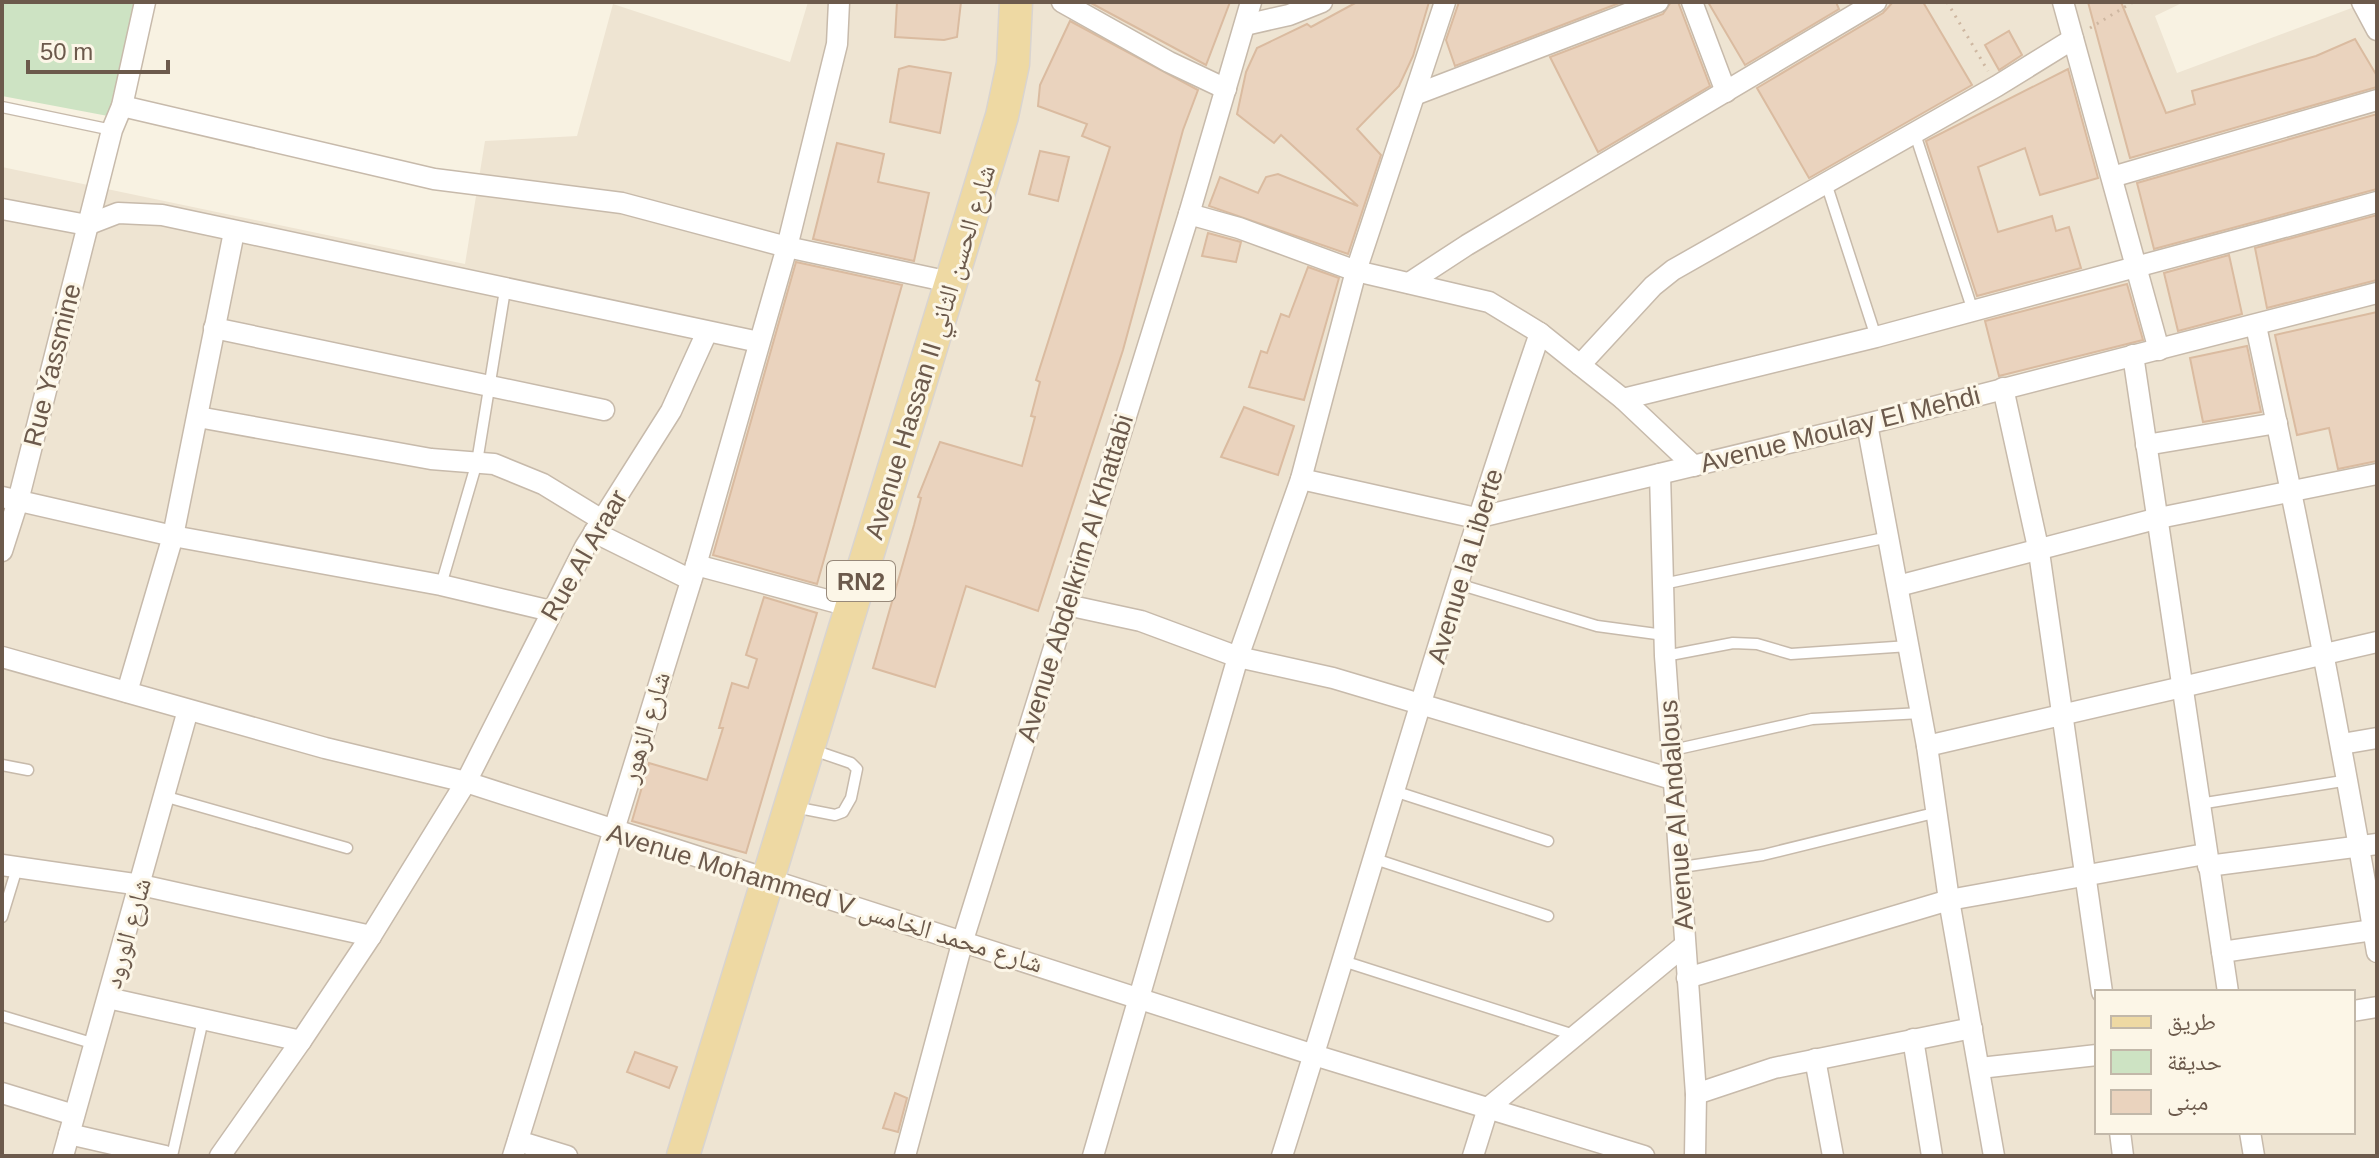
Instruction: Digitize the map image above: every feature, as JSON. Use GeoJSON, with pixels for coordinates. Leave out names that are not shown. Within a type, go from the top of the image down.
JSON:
{"type":"FeatureCollection","features":[{"type":"Feature","properties":{"kind":"main road","name":"Avenue Hassan II شارع الحسن الثاني"},"geometry":{"type":"LineString","coordinates":[[683,1156],[1002,116],[1013,64],[1016,2]]}},
{"type":"Feature","properties":{"kind":"street","name":"Rue Yassmine"},"geometry":{"type":"LineString","coordinates":[[2,551],[10,499],[112,130],[122,106],[145,2]]}},
{"type":"Feature","properties":{"kind":"street","name":"شارع الزهور"},"geometry":{"type":"LineString","coordinates":[[516,1149],[694,572],[787,247],[837,44],[839,2]]}},
{"type":"Feature","properties":{"kind":"street"},"geometry":{"type":"LineString","coordinates":[[1062,2],[1169,62],[1226,89]]}},
{"type":"Feature","properties":{"kind":"street","name":"Avenue Abdelkrim Al Khattabi"},"geometry":{"type":"LineString","coordinates":[[905,1156],[963,940],[1189,214],[1251,2]]}},
{"type":"Feature","properties":{"kind":"street"},"geometry":{"type":"LineString","coordinates":[[1245,25],[1322,2]]}},
{"type":"Feature","properties":{"kind":"street"},"geometry":{"type":"LineString","coordinates":[[1093,1156],[1142,999],[1238,657],[1301,479],[1356,271],[1445,2]]}},
{"type":"Feature","properties":{"kind":"street"},"geometry":{"type":"LineString","coordinates":[[1417,94],[1658,2]]}},
{"type":"Feature","properties":{"kind":"street"},"geometry":{"type":"LineString","coordinates":[[1692,2],[1726,92]]}},
{"type":"Feature","properties":{"kind":"street"},"geometry":{"type":"LineString","coordinates":[[1409,283],[1467,245],[1876,2]]}},
{"type":"Feature","properties":{"kind":"street"},"geometry":{"type":"LineString","coordinates":[[2063,2],[2159,350]]}},
{"type":"Feature","properties":{"kind":"street"},"geometry":{"type":"LineString","coordinates":[[2362,2],[2377,30]]}},
{"type":"Feature","properties":{"kind":"street"},"geometry":{"type":"LineString","coordinates":[[1580,365],[1653,286],[1673,270],[1915,134],[2073,39]]}},
{"type":"Feature","properties":{"kind":"street"},"geometry":{"type":"LineString","coordinates":[[2112,177],[2377,100]]}},
{"type":"Feature","properties":{"kind":"street"},"geometry":{"type":"LineString","coordinates":[[122,106],[434,179],[622,203],[787,247],[950,282]]}},
{"type":"Feature","properties":{"kind":"street"},"geometry":{"type":"LineString","coordinates":[[1623,399],[1876,337],[2377,202]]}},
{"type":"Feature","properties":{"kind":"street"},"geometry":{"type":"LineString","coordinates":[[2,209],[87,225],[118,213],[136,212],[759,342]]}},
{"type":"Feature","properties":{"kind":"street"},"geometry":{"type":"LineString","coordinates":[[1189,214],[1239,228],[1356,271],[1489,302],[1540,333],[1623,399],[1694,466]]}},
{"type":"Feature","properties":{"kind":"street"},"geometry":{"type":"LineString","coordinates":[[127,692],[173,536],[234,232]]}},
{"type":"Feature","properties":{"kind":"street","name":"Avenue Moulay El Mehdi"},"geometry":{"type":"LineString","coordinates":[[1301,479],[1476,518],[1867,424],[2377,293]]}},
{"type":"Feature","properties":{"kind":"street"},"geometry":{"type":"LineString","coordinates":[[2256,326],[2293,491],[2349,780],[2368,845],[2377,952]]}},
{"type":"Feature","properties":{"kind":"street"},"geometry":{"type":"LineString","coordinates":[[214,328],[604,410]]}},
{"type":"Feature","properties":{"kind":"street","name":"Rue Al Araar"},"geometry":{"type":"LineString","coordinates":[[220,1156],[371,936],[466,782],[551,611],[598,526],[671,411],[707,332]]}},
{"type":"Feature","properties":{"kind":"street","name":"Avenue la Liberte"},"geometry":{"type":"LineString","coordinates":[[1282,1156],[1423,707],[1476,518],[1540,333]]}},
{"type":"Feature","properties":{"kind":"street"},"geometry":{"type":"LineString","coordinates":[[2133,355],[2159,518],[2197,804],[2228,990]]}},
{"type":"Feature","properties":{"kind":"street"},"geometry":{"type":"LineString","coordinates":[[2003,388],[2039,552],[2088,875],[2102,990]]}},
{"type":"Feature","properties":{"kind":"street"},"geometry":{"type":"LineString","coordinates":[[198,417],[431,459],[477,462],[516,470],[598,526],[694,572],[853,607]]}},
{"type":"Feature","properties":{"kind":"street"},"geometry":{"type":"LineString","coordinates":[[2146,445],[2277,423]]}},
{"type":"Feature","properties":{"kind":"street"},"geometry":{"type":"LineString","coordinates":[[1867,424],[1927,746],[1949,900],[1994,1156]]}},
{"type":"Feature","properties":{"kind":"street","name":"Avenue Al Andalous"},"geometry":{"type":"LineString","coordinates":[[1660,474],[1665,656],[1696,1094],[1695,1156]]}},
{"type":"Feature","properties":{"kind":"street"},"geometry":{"type":"LineString","coordinates":[[1898,586],[2039,552],[2159,518],[2377,474]]}},
{"type":"Feature","properties":{"kind":"street"},"geometry":{"type":"LineString","coordinates":[[10,499],[173,536],[441,585],[551,611]]}},
{"type":"Feature","properties":{"kind":"street"},"geometry":{"type":"LineString","coordinates":[[1067,605],[1141,621],[1238,657],[1333,678],[1675,780]]}},
{"type":"Feature","properties":{"kind":"street"},"geometry":{"type":"LineString","coordinates":[[1927,746],[2062,712],[2377,642]]}},
{"type":"Feature","properties":{"kind":"street","name":"Avenue Mohammed V شارع محمد الخامس"},"geometry":{"type":"LineString","coordinates":[[2,657],[188,710],[466,782],[613,832],[963,940],[1314,1055],[1644,1156]]}},
{"type":"Feature","properties":{"kind":"street","name":"شارع الورود"},"geometry":{"type":"LineString","coordinates":[[63,1156],[167,797],[188,710]]}},
{"type":"Feature","properties":{"kind":"street"},"geometry":{"type":"LineString","coordinates":[[2342,744],[2377,738]]}},
{"type":"Feature","properties":{"kind":"street"},"geometry":{"type":"LineString","coordinates":[[1687,978],[1949,900],[2088,875],[2368,845]]}},
{"type":"Feature","properties":{"kind":"street"},"geometry":{"type":"LineString","coordinates":[[10,866],[141,885],[371,936]]}},
{"type":"Feature","properties":{"kind":"street"},"geometry":{"type":"LineString","coordinates":[[2222,952],[2373,930]]}},
{"type":"Feature","properties":{"kind":"street"},"geometry":{"type":"LineString","coordinates":[[1473,1156],[1488,1108],[1685,945]]}},
{"type":"Feature","properties":{"kind":"street"},"geometry":{"type":"LineString","coordinates":[[108,998],[301,1041]]}},
{"type":"Feature","properties":{"kind":"street"},"geometry":{"type":"LineString","coordinates":[[2355,1011],[2377,1007]]}},
{"type":"Feature","properties":{"kind":"street"},"geometry":{"type":"LineString","coordinates":[[1696,1094],[1815,1059],[1972,1028]]}},
{"type":"Feature","properties":{"kind":"street"},"geometry":{"type":"LineString","coordinates":[[1913,1039],[1932,1156]]}},
{"type":"Feature","properties":{"kind":"street"},"geometry":{"type":"LineString","coordinates":[[1980,1068],[2095,1055]]}},
{"type":"Feature","properties":{"kind":"street"},"geometry":{"type":"LineString","coordinates":[[1815,1059],[1833,1156]]}},
{"type":"Feature","properties":{"kind":"street"},"geometry":{"type":"LineString","coordinates":[[2,1093],[72,1124],[165,1156]]}},
{"type":"Feature","properties":{"kind":"street"},"geometry":{"type":"LineString","coordinates":[[2120,1134],[2123,1156]]}},
{"type":"Feature","properties":{"kind":"street"},"geometry":{"type":"LineString","coordinates":[[2250,1134],[2254,1156]]}},
{"type":"Feature","properties":{"kind":"street"},"geometry":{"type":"LineString","coordinates":[[516,1149],[567,1156]]}},
{"type":"Feature","properties":{"kind":"lane"},"geometry":{"type":"LineString","coordinates":[[2,107],[112,130]]}},
{"type":"Feature","properties":{"kind":"lane"},"geometry":{"type":"LineString","coordinates":[[1915,134],[1973,311]]}},
{"type":"Feature","properties":{"kind":"lane"},"geometry":{"type":"LineString","coordinates":[[1826,183],[1876,337]]}},
{"type":"Feature","properties":{"kind":"lane"},"geometry":{"type":"LineString","coordinates":[[441,585],[477,462],[505,290]]}},
{"type":"Feature","properties":{"kind":"lane"},"geometry":{"type":"LineString","coordinates":[[1663,584],[1889,537]]}},
{"type":"Feature","properties":{"kind":"lane"},"geometry":{"type":"LineString","coordinates":[[1458,584],[1597,626],[1664,635]]}},
{"type":"Feature","properties":{"kind":"lane"},"geometry":{"type":"LineString","coordinates":[[1665,656],[1733,643],[1757,644],[1791,654],[1909,646]]}},
{"type":"Feature","properties":{"kind":"lane"},"geometry":{"type":"LineString","coordinates":[[1673,750],[1812,719],[1921,713]]}},
{"type":"Feature","properties":{"kind":"lane"},"geometry":{"type":"LineString","coordinates":[[792,806],[835,815],[843,812],[851,798],[857,769],[851,763],[810,749]]}},
{"type":"Feature","properties":{"kind":"lane"},"geometry":{"type":"LineString","coordinates":[[2,765],[28,770]]}},
{"type":"Feature","properties":{"kind":"lane"},"geometry":{"type":"LineString","coordinates":[[2197,804],[2349,780]]}},
{"type":"Feature","properties":{"kind":"lane"},"geometry":{"type":"LineString","coordinates":[[1397,792],[1548,841]]}},
{"type":"Feature","properties":{"kind":"lane"},"geometry":{"type":"LineString","coordinates":[[167,797],[347,848]]}},
{"type":"Feature","properties":{"kind":"lane"},"geometry":{"type":"LineString","coordinates":[[1682,867],[1763,855],[1938,812]]}},
{"type":"Feature","properties":{"kind":"lane"},"geometry":{"type":"LineString","coordinates":[[1375,859],[1548,916]]}},
{"type":"Feature","properties":{"kind":"lane"},"geometry":{"type":"LineString","coordinates":[[2,917],[10,866]]}},
{"type":"Feature","properties":{"kind":"lane"},"geometry":{"type":"LineString","coordinates":[[1343,961],[1575,1036]]}},
{"type":"Feature","properties":{"kind":"lane"},"geometry":{"type":"LineString","coordinates":[[2,1016],[95,1044]]}},
{"type":"Feature","properties":{"kind":"lane"},"geometry":{"type":"LineString","coordinates":[[172,1156],[203,1020]]}},
{"type":"Feature","properties":{"kind":"path"},"geometry":{"type":"LineString","coordinates":[[1947,2],[1997,86]]}},
{"type":"Feature","properties":{"kind":"path"},"geometry":{"type":"LineString","coordinates":[[2073,39],[2133,2]]}},
{"type":"Feature","properties":{"kind":"shaded area"},"geometry":{"type":"Polygon","coordinates":[[[808,2],[2184,2],[2155,16],[2177,73],[2365,3],[2377,22],[2377,1156],[2,1156],[2,167],[465,264],[485,141],[577,136],[613,4],[790,62],[808,2]]]}},
{"type":"Feature","properties":{"kind":"green space"},"geometry":{"type":"Polygon","coordinates":[[[2,2],[136,2],[108,116],[2,96],[2,2]]]}},
{"type":"Feature","properties":{"kind":"building"},"geometry":{"type":"Polygon","coordinates":[[[897,2],[961,2],[957,37],[944,40],[895,37],[897,2]]]}},
{"type":"Feature","properties":{"kind":"building"},"geometry":{"type":"Polygon","coordinates":[[[1089,2],[1230,2],[1206,65],[1089,2]]]}},
{"type":"Feature","properties":{"kind":"building"},"geometry":{"type":"Polygon","coordinates":[[[1357,2],[1429,2],[1413,56],[1399,86],[1357,129],[1381,155],[1348,254],[1209,206],[1220,177],[1258,193],[1266,177],[1278,174],[1358,206],[1281,135],[1274,143],[1237,114],[1246,72],[1257,48],[1307,24],[1311,27],[1357,2]]]}},
{"type":"Feature","properties":{"kind":"building"},"geometry":{"type":"Polygon","coordinates":[[[1459,2],[1622,2],[1455,66],[1446,40],[1459,2]]]}},
{"type":"Feature","properties":{"kind":"building"},"geometry":{"type":"Polygon","coordinates":[[[1671,2],[1678,2],[1710,86],[1598,152],[1550,57],[1663,14],[1671,2]]]}},
{"type":"Feature","properties":{"kind":"building"},"geometry":{"type":"Polygon","coordinates":[[[1708,2],[1836,2],[1839,9],[1745,65],[1708,2]]]}},
{"type":"Feature","properties":{"kind":"building"},"geometry":{"type":"Polygon","coordinates":[[[1893,2],[1923,2],[1972,85],[1809,178],[1757,88],[1883,13],[1893,2]]]}},
{"type":"Feature","properties":{"kind":"building"},"geometry":{"type":"Polygon","coordinates":[[[2088,2],[2121,2],[2166,113],[2195,104],[2192,91],[2316,56],[2355,39],[2377,76],[2377,87],[2130,158],[2088,2]]]}},
{"type":"Feature","properties":{"kind":"building"},"geometry":{"type":"Polygon","coordinates":[[[1070,21],[1198,90],[1183,130],[1123,350],[1038,611],[966,586],[935,687],[873,668],[914,525],[921,498],[918,497],[940,442],[1022,466],[1035,417],[1031,416],[1040,382],[1036,380],[1110,147],[1082,136],[1087,124],[1038,106],[1040,85],[1070,21]]]}},
{"type":"Feature","properties":{"kind":"building"},"geometry":{"type":"Polygon","coordinates":[[[2009,31],[2022,55],[1999,70],[1985,45],[2009,31]]]}},
{"type":"Feature","properties":{"kind":"building"},"geometry":{"type":"Polygon","coordinates":[[[909,66],[951,73],[940,133],[890,122],[899,69],[909,66]]]}},
{"type":"Feature","properties":{"kind":"building"},"geometry":{"type":"Polygon","coordinates":[[[2068,69],[2098,178],[2040,195],[2025,148],[1978,167],[1998,232],[2052,216],[2056,231],[2069,227],[2081,268],[1977,296],[1926,141],[2068,69]]]}},
{"type":"Feature","properties":{"kind":"building"},"geometry":{"type":"Polygon","coordinates":[[[2377,114],[2377,189],[2154,249],[2137,183],[2377,114]]]}},
{"type":"Feature","properties":{"kind":"building"},"geometry":{"type":"Polygon","coordinates":[[[837,143],[884,154],[878,182],[929,193],[914,261],[813,239],[837,143]]]}},
{"type":"Feature","properties":{"kind":"building"},"geometry":{"type":"Polygon","coordinates":[[[1040,151],[1069,157],[1058,201],[1029,194],[1040,151]]]}},
{"type":"Feature","properties":{"kind":"building"},"geometry":{"type":"Polygon","coordinates":[[[2377,215],[2377,280],[2267,308],[2255,248],[2377,215]]]}},
{"type":"Feature","properties":{"kind":"building"},"geometry":{"type":"Polygon","coordinates":[[[1208,233],[1241,242],[1236,262],[1202,256],[1208,233]]]}},
{"type":"Feature","properties":{"kind":"building"},"geometry":{"type":"Polygon","coordinates":[[[2229,255],[2242,314],[2178,331],[2164,273],[2229,255]]]}},
{"type":"Feature","properties":{"kind":"building"},"geometry":{"type":"Polygon","coordinates":[[[796,262],[902,285],[817,584],[713,555],[796,262]]]}},
{"type":"Feature","properties":{"kind":"building"},"geometry":{"type":"Polygon","coordinates":[[[1308,267],[1339,278],[1304,400],[1249,387],[1261,351],[1267,353],[1281,314],[1289,317],[1308,267]]]}},
{"type":"Feature","properties":{"kind":"building"},"geometry":{"type":"Polygon","coordinates":[[[2127,284],[2143,340],[1999,376],[1985,321],[2127,284]]]}},
{"type":"Feature","properties":{"kind":"building"},"geometry":{"type":"Polygon","coordinates":[[[2377,312],[2377,461],[2338,469],[2329,428],[2297,435],[2275,335],[2377,312]]]}},
{"type":"Feature","properties":{"kind":"building"},"geometry":{"type":"Polygon","coordinates":[[[2247,346],[2261,412],[2203,422],[2190,358],[2247,346]]]}},
{"type":"Feature","properties":{"kind":"building"},"geometry":{"type":"Polygon","coordinates":[[[1244,407],[1294,426],[1278,475],[1221,457],[1244,407]]]}},
{"type":"Feature","properties":{"kind":"building"},"geometry":{"type":"Polygon","coordinates":[[[764,597],[817,613],[746,853],[632,821],[649,763],[707,780],[723,728],[719,728],[732,683],[748,688],[757,659],[746,655],[764,597]]]}},
{"type":"Feature","properties":{"kind":"building"},"geometry":{"type":"Polygon","coordinates":[[[635,1052],[677,1067],[669,1088],[627,1072],[635,1052]]]}},
{"type":"Feature","properties":{"kind":"building"},"geometry":{"type":"Polygon","coordinates":[[[895,1093],[907,1098],[898,1132],[883,1128],[895,1093]]]}}]}
